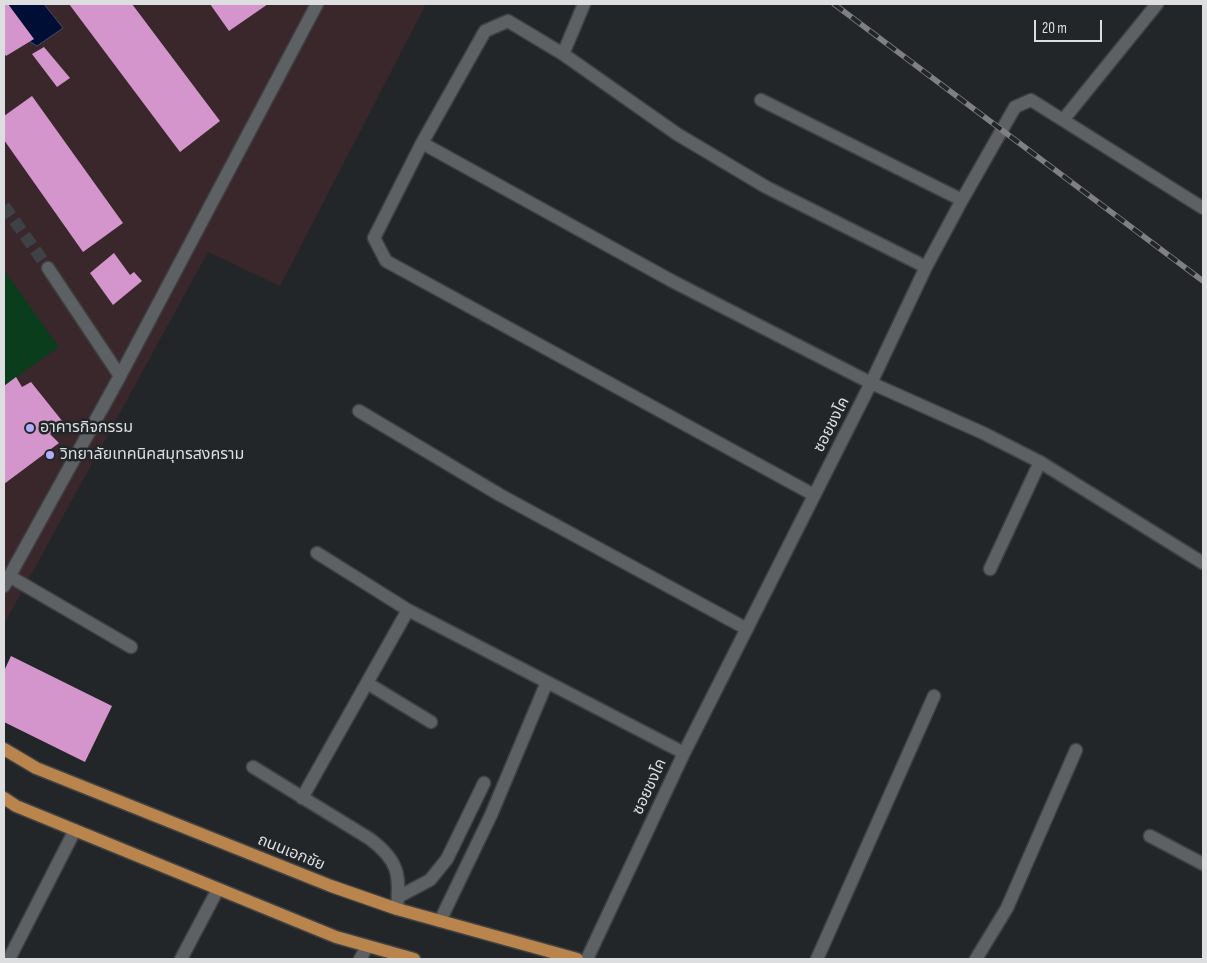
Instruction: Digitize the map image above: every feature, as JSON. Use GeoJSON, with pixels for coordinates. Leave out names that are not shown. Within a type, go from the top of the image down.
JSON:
{"type":"FeatureCollection","features":[{"type":"Feature","properties":{"kind":"main road","name":"ถนนเอกชัย"},"geometry":{"type":"LineString","coordinates":[[4,749],[36,768],[331,886],[398,903],[440,921],[577,959]]}},
{"type":"Feature","properties":{"kind":"main road"},"geometry":{"type":"LineString","coordinates":[[4,798],[16,806],[336,937],[414,959]]}},
{"type":"Feature","properties":{"kind":"street"},"geometry":{"type":"LineString","coordinates":[[131,647],[6,581],[120,376],[317,4]]}},
{"type":"Feature","properties":{"kind":"street"},"geometry":{"type":"LineString","coordinates":[[563,54],[584,4]]}},
{"type":"Feature","properties":{"kind":"street"},"geometry":{"type":"LineString","coordinates":[[1063,120],[1157,4]]}},
{"type":"Feature","properties":{"kind":"street"},"geometry":{"type":"LineString","coordinates":[[814,496],[386,260],[374,238],[422,143],[485,31],[508,21],[563,54],[677,134],[758,182],[926,267]]}},
{"type":"Feature","properties":{"kind":"street"},"geometry":{"type":"LineString","coordinates":[[761,100],[962,200]]}},
{"type":"Feature","properties":{"kind":"street","name":"ซอยชงโค"},"geometry":{"type":"LineString","coordinates":[[587,959],[684,753],[748,630],[871,383],[926,267],[1015,107],[1030,100],[1203,208]]}},
{"type":"Feature","properties":{"kind":"street"},"geometry":{"type":"LineString","coordinates":[[422,143],[672,281],[871,383],[983,432],[1040,462],[1203,563]]}},
{"type":"Feature","properties":{"kind":"street"},"geometry":{"type":"LineString","coordinates":[[48,268],[120,376]]}},
{"type":"Feature","properties":{"kind":"street"},"geometry":{"type":"LineString","coordinates":[[359,411],[500,495],[748,630]]}},
{"type":"Feature","properties":{"kind":"street"},"geometry":{"type":"LineString","coordinates":[[990,569],[1040,462]]}},
{"type":"Feature","properties":{"kind":"street"},"geometry":{"type":"LineString","coordinates":[[317,553],[408,610],[684,753]]}},
{"type":"Feature","properties":{"kind":"street"},"geometry":{"type":"LineString","coordinates":[[302,798],[408,610]]}},
{"type":"Feature","properties":{"kind":"street"},"geometry":{"type":"LineString","coordinates":[[440,921],[491,815],[547,682]]}},
{"type":"Feature","properties":{"kind":"street"},"geometry":{"type":"LineString","coordinates":[[367,683],[431,722]]}},
{"type":"Feature","properties":{"kind":"street"},"geometry":{"type":"LineString","coordinates":[[817,959],[934,696]]}},
{"type":"Feature","properties":{"kind":"street"},"geometry":{"type":"LineString","coordinates":[[976,959],[1007,908],[1076,750]]}},
{"type":"Feature","properties":{"kind":"street"},"geometry":{"type":"LineString","coordinates":[[254,767],[383,849],[394,863],[399,881],[398,903]]}},
{"type":"Feature","properties":{"kind":"street"},"geometry":{"type":"LineString","coordinates":[[398,903],[430,880],[447,859],[484,783]]}},
{"type":"Feature","properties":{"kind":"street"},"geometry":{"type":"LineString","coordinates":[[9,959],[75,830]]}},
{"type":"Feature","properties":{"kind":"street"},"geometry":{"type":"LineString","coordinates":[[1150,836],[1203,864]]}},
{"type":"Feature","properties":{"kind":"street"},"geometry":{"type":"LineString","coordinates":[[181,959],[218,889]]}},
{"type":"Feature","properties":{"kind":"street"},"geometry":{"type":"LineString","coordinates":[[360,959],[367,947]]}},
{"type":"Feature","properties":{"kind":"shaded area","name":"วิทยาลัยเทคนิคสมุทรสงคราม"},"geometry":{"type":"Polygon","coordinates":[[[4,4],[426,4],[280,286],[208,252],[4,624],[4,4]]]}},
{"type":"Feature","properties":{"kind":"green space"},"geometry":{"type":"Polygon","coordinates":[[[4,270],[59,347],[4,386],[4,270]]]}},
{"type":"Feature","properties":{"kind":"water"},"geometry":{"type":"Polygon","coordinates":[[[8,4],[44,4],[63,28],[37,46],[29,41],[8,4]]]}},
{"type":"Feature","properties":{"kind":"building"},"geometry":{"type":"Polygon","coordinates":[[[4,4],[8,4],[34,39],[6,56],[4,53],[4,4]]]}},
{"type":"Feature","properties":{"kind":"building"},"geometry":{"type":"Polygon","coordinates":[[[69,4],[132,4],[220,121],[180,152],[69,4]]]}},
{"type":"Feature","properties":{"kind":"building"},"geometry":{"type":"Polygon","coordinates":[[[210,4],[268,4],[229,31],[210,4]]]}},
{"type":"Feature","properties":{"kind":"building"},"geometry":{"type":"Polygon","coordinates":[[[44,47],[70,78],[57,87],[32,54],[44,47]]]}},
{"type":"Feature","properties":{"kind":"building"},"geometry":{"type":"Polygon","coordinates":[[[32,96],[123,223],[83,252],[4,140],[4,116],[32,96]]]}},
{"type":"Feature","properties":{"kind":"building"},"geometry":{"type":"Polygon","coordinates":[[[114,253],[130,275],[134,272],[142,281],[113,305],[90,273],[114,253]]]}},
{"type":"Feature","properties":{"kind":"building","name":"อาคารกิจกรรม"},"geometry":{"type":"Polygon","coordinates":[[[16,377],[22,387],[31,382],[63,422],[50,434],[59,443],[4,484],[4,386],[16,377]]]}},
{"type":"Feature","properties":{"kind":"building"},"geometry":{"type":"Polygon","coordinates":[[[11,656],[112,706],[85,762],[4,722],[4,671],[11,656]]]}},
{"type":"Feature","properties":{"kind":"tunnel"},"geometry":{"type":"LineString","coordinates":[[4,206],[48,268]]}},
{"type":"Feature","properties":{"kind":"railway"},"geometry":{"type":"LineString","coordinates":[[834,4],[1203,281]]}},
{"type":"Feature","properties":{"kind":"place","name":"อาคารกิจกรรม"},"geometry":{"type":"Point","coordinates":[30,428]}},
{"type":"Feature","properties":{"kind":"place","name":"วิทยาลัยเทคนิคสมุทรสงคราม"},"geometry":{"type":"Point","coordinates":[50,455]}}]}
